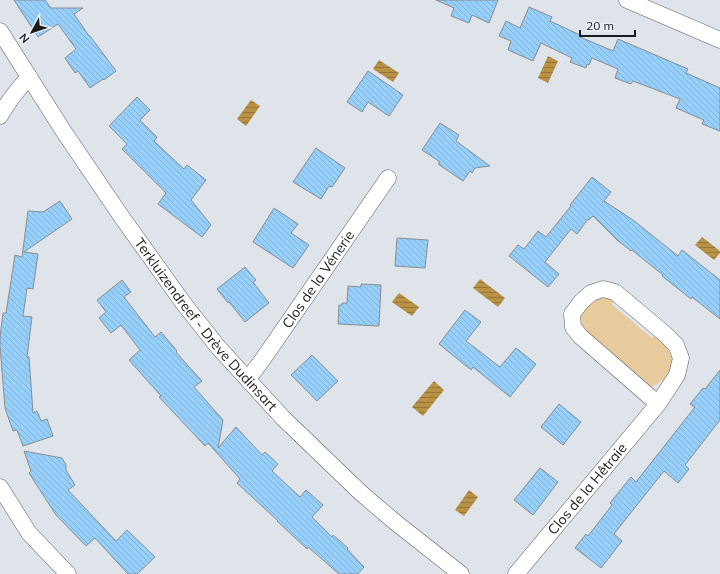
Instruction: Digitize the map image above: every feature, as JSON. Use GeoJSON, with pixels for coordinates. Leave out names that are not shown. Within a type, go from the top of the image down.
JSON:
{"type":"FeatureCollection","features":[{"type":"Feature","properties":{"kind":"street"},"geometry":{"type":"LineString","coordinates":[[627,0],[720,40]]}},
{"type":"Feature","properties":{"kind":"street","name":"Terkluizendreef - Drève Dudinsart"},"geometry":{"type":"LineString","coordinates":[[0,31],[64,132],[116,210],[184,304],[218,347],[283,418],[361,493],[461,574]]}},
{"type":"Feature","properties":{"kind":"street"},"geometry":{"type":"LineString","coordinates":[[0,116],[8,102],[30,77]]}},
{"type":"Feature","properties":{"kind":"street","name":"Clos de la Vénerie"},"geometry":{"type":"LineString","coordinates":[[248,379],[388,178]]}},
{"type":"Feature","properties":{"kind":"street","name":"Clos de la Hêtraie"},"geometry":{"type":"LineString","coordinates":[[516,574],[658,404],[677,375],[681,358],[676,345],[665,334],[615,292],[603,289],[591,293],[581,302],[572,314],[573,327],[580,336],[658,404]]}},
{"type":"Feature","properties":{"kind":"street"},"geometry":{"type":"LineString","coordinates":[[0,487],[29,533],[68,574]]}},
{"type":"Feature","properties":{"kind":"shaded area"},"geometry":{"type":"Polygon","coordinates":[[[548,56],[558,61],[548,83],[538,78],[548,56]]]}},
{"type":"Feature","properties":{"kind":"shaded area"},"geometry":{"type":"Polygon","coordinates":[[[379,60],[399,73],[393,82],[373,69],[379,60]]]}},
{"type":"Feature","properties":{"kind":"shaded area"},"geometry":{"type":"Polygon","coordinates":[[[251,100],[260,106],[246,126],[237,119],[251,100]]]}},
{"type":"Feature","properties":{"kind":"shaded area"},"geometry":{"type":"Polygon","coordinates":[[[702,237],[720,251],[714,260],[695,245],[702,237]]]}},
{"type":"Feature","properties":{"kind":"shaded area"},"geometry":{"type":"Polygon","coordinates":[[[480,279],[505,298],[498,307],[473,288],[480,279]]]}},
{"type":"Feature","properties":{"kind":"shaded area"},"geometry":{"type":"Polygon","coordinates":[[[399,293],[419,307],[412,316],[392,302],[399,293]]]}},
{"type":"Feature","properties":{"kind":"shaded area"},"geometry":{"type":"Polygon","coordinates":[[[602,294],[614,299],[612,305],[652,338],[657,334],[664,341],[673,361],[666,378],[652,387],[644,384],[580,327],[579,316],[584,306],[602,294]]]}},
{"type":"Feature","properties":{"kind":"shaded area"},"geometry":{"type":"Polygon","coordinates":[[[434,381],[444,390],[423,416],[412,407],[434,381]]]}},
{"type":"Feature","properties":{"kind":"shaded area"},"geometry":{"type":"Polygon","coordinates":[[[469,490],[478,497],[464,516],[455,510],[469,490]]]}},
{"type":"Feature","properties":{"kind":"building"},"geometry":{"type":"Polygon","coordinates":[[[14,0],[45,0],[51,8],[83,8],[74,14],[116,71],[90,88],[78,71],[75,73],[65,58],[76,49],[58,24],[38,37],[14,0]]]}},
{"type":"Feature","properties":{"kind":"building"},"geometry":{"type":"Polygon","coordinates":[[[436,0],[498,0],[489,23],[472,15],[469,23],[451,16],[454,8],[436,0]]]}},
{"type":"Feature","properties":{"kind":"building"},"geometry":{"type":"Polygon","coordinates":[[[529,7],[552,17],[550,21],[580,35],[580,37],[613,51],[618,39],[688,69],[686,73],[720,88],[720,131],[702,124],[704,120],[676,108],[680,99],[633,81],[631,84],[615,78],[618,69],[592,58],[589,65],[587,64],[586,68],[570,62],[572,58],[541,43],[533,61],[508,50],[511,41],[499,36],[506,21],[520,28],[529,7]]]}},
{"type":"Feature","properties":{"kind":"building"},"geometry":{"type":"Polygon","coordinates":[[[368,71],[403,95],[389,116],[368,102],[362,112],[347,102],[368,71]]]}},
{"type":"Feature","properties":{"kind":"building"},"geometry":{"type":"Polygon","coordinates":[[[137,97],[150,110],[140,120],[157,137],[154,141],[184,169],[187,165],[206,180],[191,200],[211,225],[202,237],[158,204],[166,193],[122,149],[127,144],[109,126],[137,97]]]}},
{"type":"Feature","properties":{"kind":"building"},"geometry":{"type":"Polygon","coordinates":[[[440,123],[459,135],[456,141],[490,166],[475,168],[472,173],[470,171],[463,181],[438,164],[440,162],[422,150],[440,123]]]}},
{"type":"Feature","properties":{"kind":"building"},"geometry":{"type":"Polygon","coordinates":[[[316,148],[345,168],[332,187],[329,186],[321,199],[293,182],[316,148]]]}},
{"type":"Feature","properties":{"kind":"building"},"geometry":{"type":"Polygon","coordinates":[[[592,177],[611,192],[604,201],[633,220],[678,256],[682,250],[720,280],[720,319],[692,297],[691,299],[632,250],[631,251],[617,240],[593,216],[589,220],[588,219],[577,234],[571,229],[545,262],[559,274],[548,287],[509,256],[518,245],[524,249],[538,231],[546,237],[592,177]]]}},
{"type":"Feature","properties":{"kind":"building"},"geometry":{"type":"Polygon","coordinates":[[[60,201],[72,219],[24,252],[38,254],[33,289],[27,288],[23,316],[32,317],[27,357],[29,357],[33,413],[37,411],[41,421],[47,419],[53,436],[23,446],[17,430],[13,431],[5,408],[0,346],[3,313],[6,313],[15,255],[22,257],[28,211],[43,212],[60,201]]]}},
{"type":"Feature","properties":{"kind":"building"},"geometry":{"type":"Polygon","coordinates":[[[274,208],[298,224],[291,233],[309,245],[293,268],[253,242],[274,208]]]}},
{"type":"Feature","properties":{"kind":"building"},"geometry":{"type":"Polygon","coordinates":[[[397,238],[428,240],[425,268],[395,266],[397,238]]]}},
{"type":"Feature","properties":{"kind":"building"},"geometry":{"type":"Polygon","coordinates":[[[245,267],[256,280],[253,282],[269,303],[245,322],[217,289],[245,267]]]}},
{"type":"Feature","properties":{"kind":"building"},"geometry":{"type":"Polygon","coordinates":[[[122,280],[131,292],[124,297],[155,337],[161,332],[177,351],[176,352],[202,381],[194,387],[223,420],[218,448],[236,427],[262,455],[265,452],[278,464],[272,471],[300,497],[306,490],[323,505],[312,517],[332,537],[333,535],[348,548],[347,549],[364,567],[358,574],[339,574],[308,547],[307,549],[277,521],[237,483],[240,479],[208,443],[205,446],[159,397],[161,396],[129,360],[140,350],[121,325],[111,333],[99,318],[106,312],[97,300],[122,280]]]}},
{"type":"Feature","properties":{"kind":"building"},"geometry":{"type":"Polygon","coordinates":[[[361,284],[381,285],[379,326],[338,324],[339,305],[342,305],[342,303],[347,303],[348,286],[361,287],[361,284]]]}},
{"type":"Feature","properties":{"kind":"building"},"geometry":{"type":"Polygon","coordinates":[[[465,310],[481,322],[466,341],[500,367],[516,348],[536,364],[510,397],[473,367],[471,370],[439,344],[465,310]]]}},
{"type":"Feature","properties":{"kind":"building"},"geometry":{"type":"Polygon","coordinates":[[[312,355],[338,381],[317,401],[291,375],[312,355]]]}},
{"type":"Feature","properties":{"kind":"building"},"geometry":{"type":"Polygon","coordinates":[[[720,370],[720,420],[685,465],[689,469],[678,483],[664,471],[614,534],[622,541],[601,568],[575,548],[586,534],[588,536],[612,505],[610,503],[631,477],[636,482],[695,407],[690,404],[703,388],[705,389],[720,370]]]}},
{"type":"Feature","properties":{"kind":"building"},"geometry":{"type":"Polygon","coordinates":[[[559,404],[581,422],[563,445],[541,427],[559,404]]]}},
{"type":"Feature","properties":{"kind":"building"},"geometry":{"type":"Polygon","coordinates":[[[24,451],[62,458],[66,465],[66,470],[75,485],[68,490],[116,541],[127,530],[155,557],[137,574],[128,574],[95,538],[86,546],[56,515],[29,473],[31,471],[24,451]]]}},
{"type":"Feature","properties":{"kind":"building"},"geometry":{"type":"Polygon","coordinates":[[[540,468],[558,482],[533,515],[514,500],[540,468]]]}}]}
